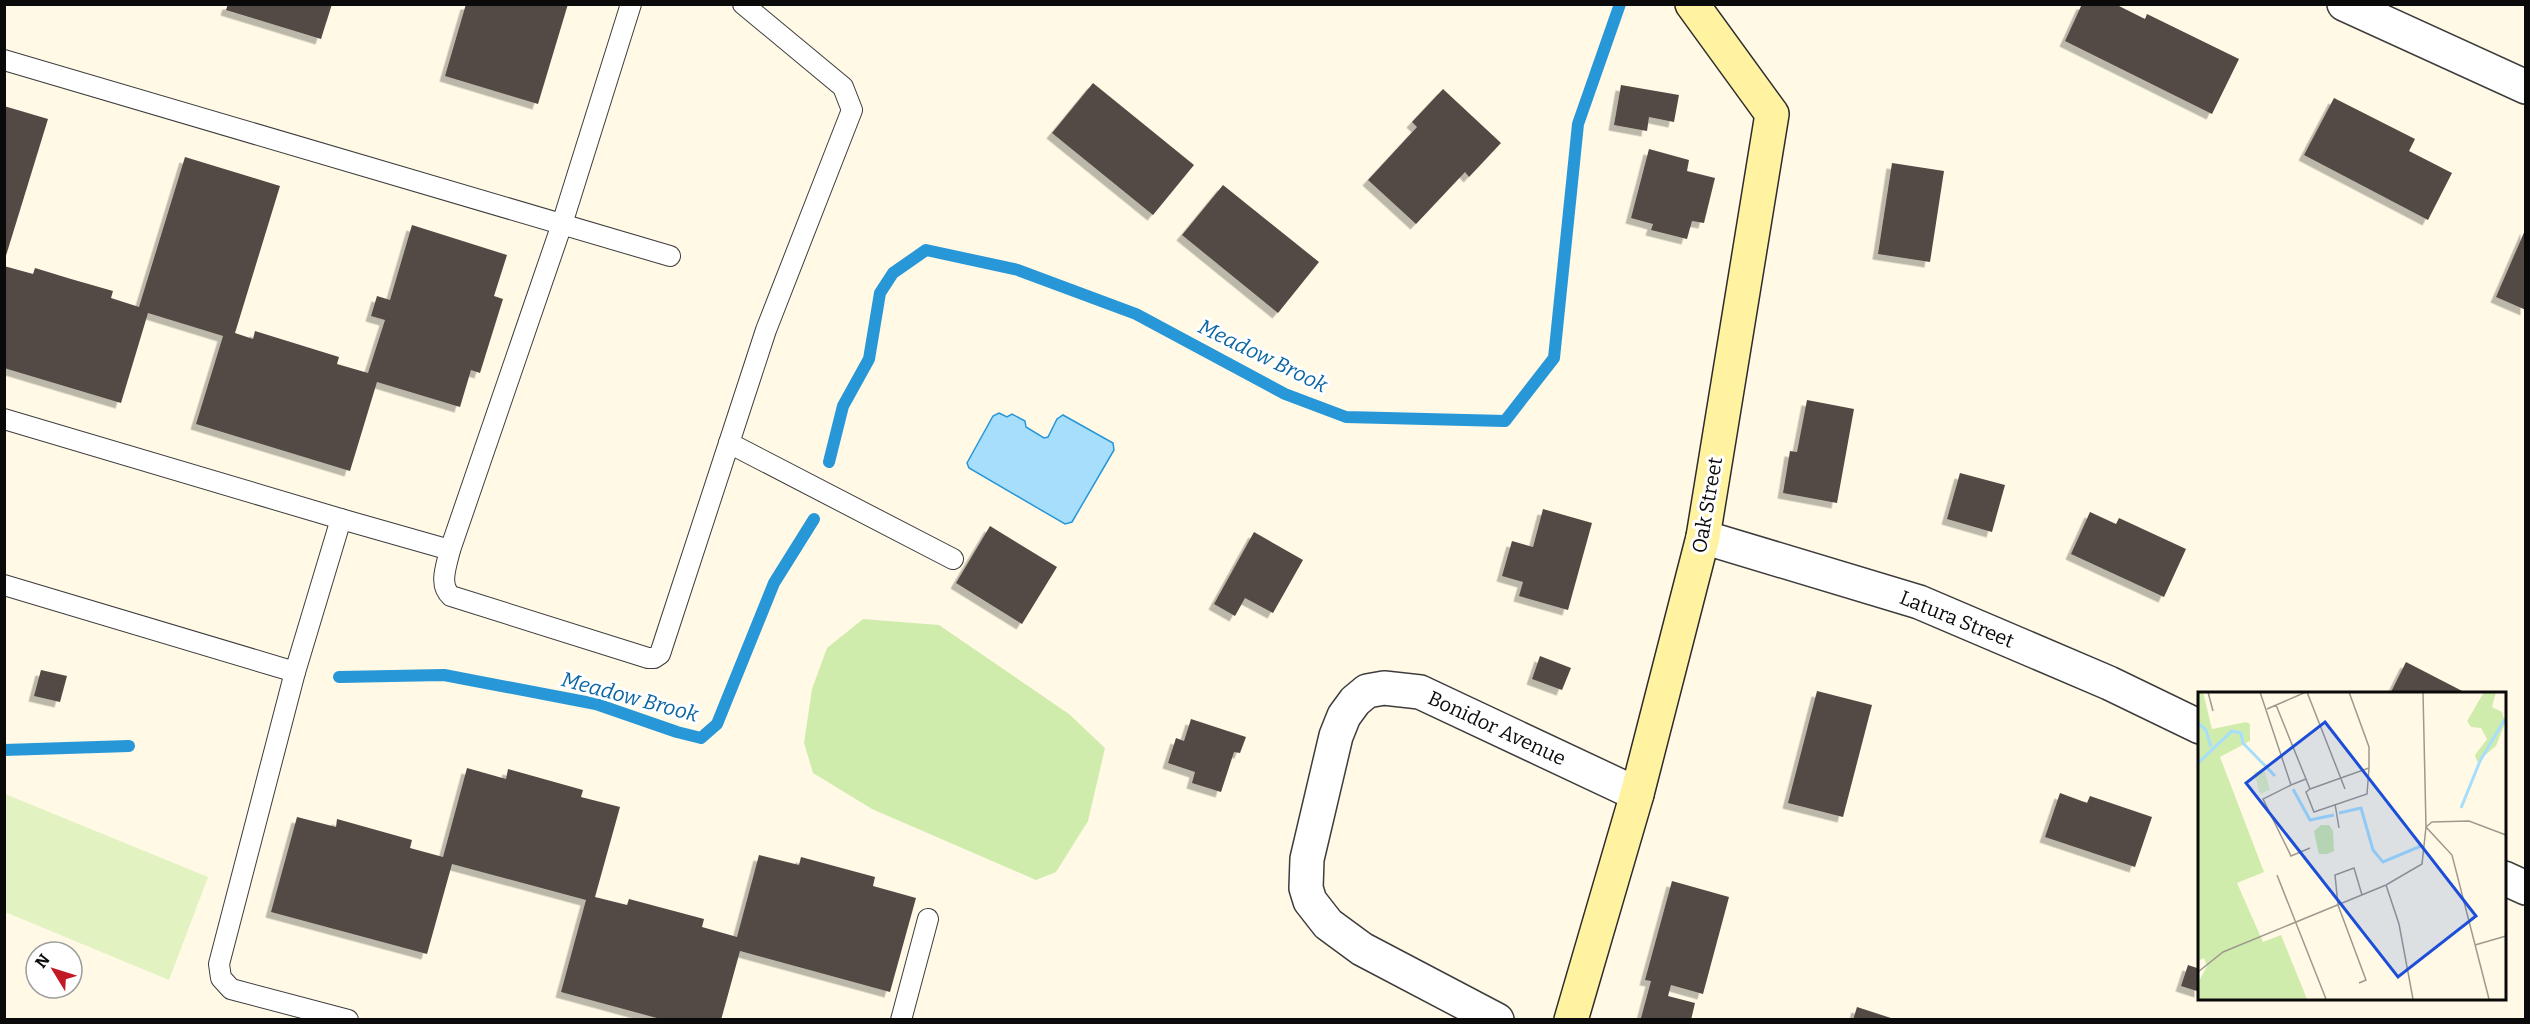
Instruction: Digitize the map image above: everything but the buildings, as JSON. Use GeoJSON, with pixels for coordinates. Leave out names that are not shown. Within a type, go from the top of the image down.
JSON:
{"type":"FeatureCollection","features":[{"type":"Feature","properties":{"kind":"street","name":"Oak Street"},"geometry":{"type":"LineString","coordinates":[[1571,1020],[1637,794],[1703,537],[1772,114],[1692,4]]}},
{"type":"Feature","properties":{"kind":"street"},"geometry":{"type":"LineString","coordinates":[[2344,4],[2526,87]]}},
{"type":"Feature","properties":{"kind":"street","name":"Latura Street"},"geometry":{"type":"LineString","coordinates":[[1703,537],[1919,602],[2090,674],[2198,726]]}},
{"type":"Feature","properties":{"kind":"street","name":"Bonidor Avenue"},"geometry":{"type":"LineString","coordinates":[[1497,1020],[1362,949],[1328,924],[1311,901],[1306,888],[1307,859],[1336,736],[1344,716],[1355,701],[1367,691],[1384,688],[1420,692],[1637,794]]}},
{"type":"Feature","properties":{"kind":"street"},"geometry":{"type":"LineString","coordinates":[[2506,878],[2526,888]]}},
{"type":"Feature","properties":{"kind":"lane"},"geometry":{"type":"LineString","coordinates":[[631,4],[562,224],[450,550],[443,583],[451,596],[654,658],[660,654],[766,330],[852,110],[843,87],[743,4]]}},
{"type":"Feature","properties":{"kind":"lane"},"geometry":{"type":"LineString","coordinates":[[4,60],[670,256]]}},
{"type":"Feature","properties":{"kind":"lane"},"geometry":{"type":"LineString","coordinates":[[4,419],[450,550]]}},
{"type":"Feature","properties":{"kind":"lane"},"geometry":{"type":"LineString","coordinates":[[729,443],[953,558]]}},
{"type":"Feature","properties":{"kind":"lane"},"geometry":{"type":"LineString","coordinates":[[341,519],[295,672],[219,964],[221,978],[231,989],[348,1020]]}},
{"type":"Feature","properties":{"kind":"lane"},"geometry":{"type":"LineString","coordinates":[[4,585],[295,672]]}},
{"type":"Feature","properties":{"kind":"lane"},"geometry":{"type":"LineString","coordinates":[[901,1020],[928,919]]}},
{"type":"Feature","properties":{"kind":"green space"},"geometry":{"type":"Polygon","coordinates":[[[863,619],[939,625],[1069,714],[1105,748],[1088,821],[1056,872],[1036,880],[872,809],[813,773],[804,743],[812,689],[827,648],[863,619]]]}},
{"type":"Feature","properties":{"kind":"green space"},"geometry":{"type":"Polygon","coordinates":[[[5,794],[208,877],[169,980],[84,945],[84,940],[73,940],[5,912],[5,794]]]}},
{"type":"Feature","properties":{"kind":"water"},"geometry":{"type":"Polygon","coordinates":[[[999,413],[1007,417],[1012,414],[1025,421],[1026,427],[1044,438],[1048,437],[1057,419],[1063,415],[1113,443],[1114,450],[1072,522],[1065,524],[969,468],[967,463],[993,416],[999,413]]]}},
{"type":"Feature","properties":{"kind":"waterway","name":"Meadow Brook"},"geometry":{"type":"LineString","coordinates":[[829,462],[843,406],[869,359],[880,293],[893,273],[926,250],[1018,270],[1136,314],[1285,394],[1346,417],[1505,421],[1554,358],[1578,124],[1620,4]]}},
{"type":"Feature","properties":{"kind":"waterway","name":"Meadow Brook"},"geometry":{"type":"LineString","coordinates":[[339,677],[444,675],[596,704],[701,738],[717,724],[774,583],[814,519]]}},
{"type":"Feature","properties":{"kind":"waterway","name":"Meadow Brook"},"geometry":{"type":"LineString","coordinates":[[4,750],[129,746]]}}]}
